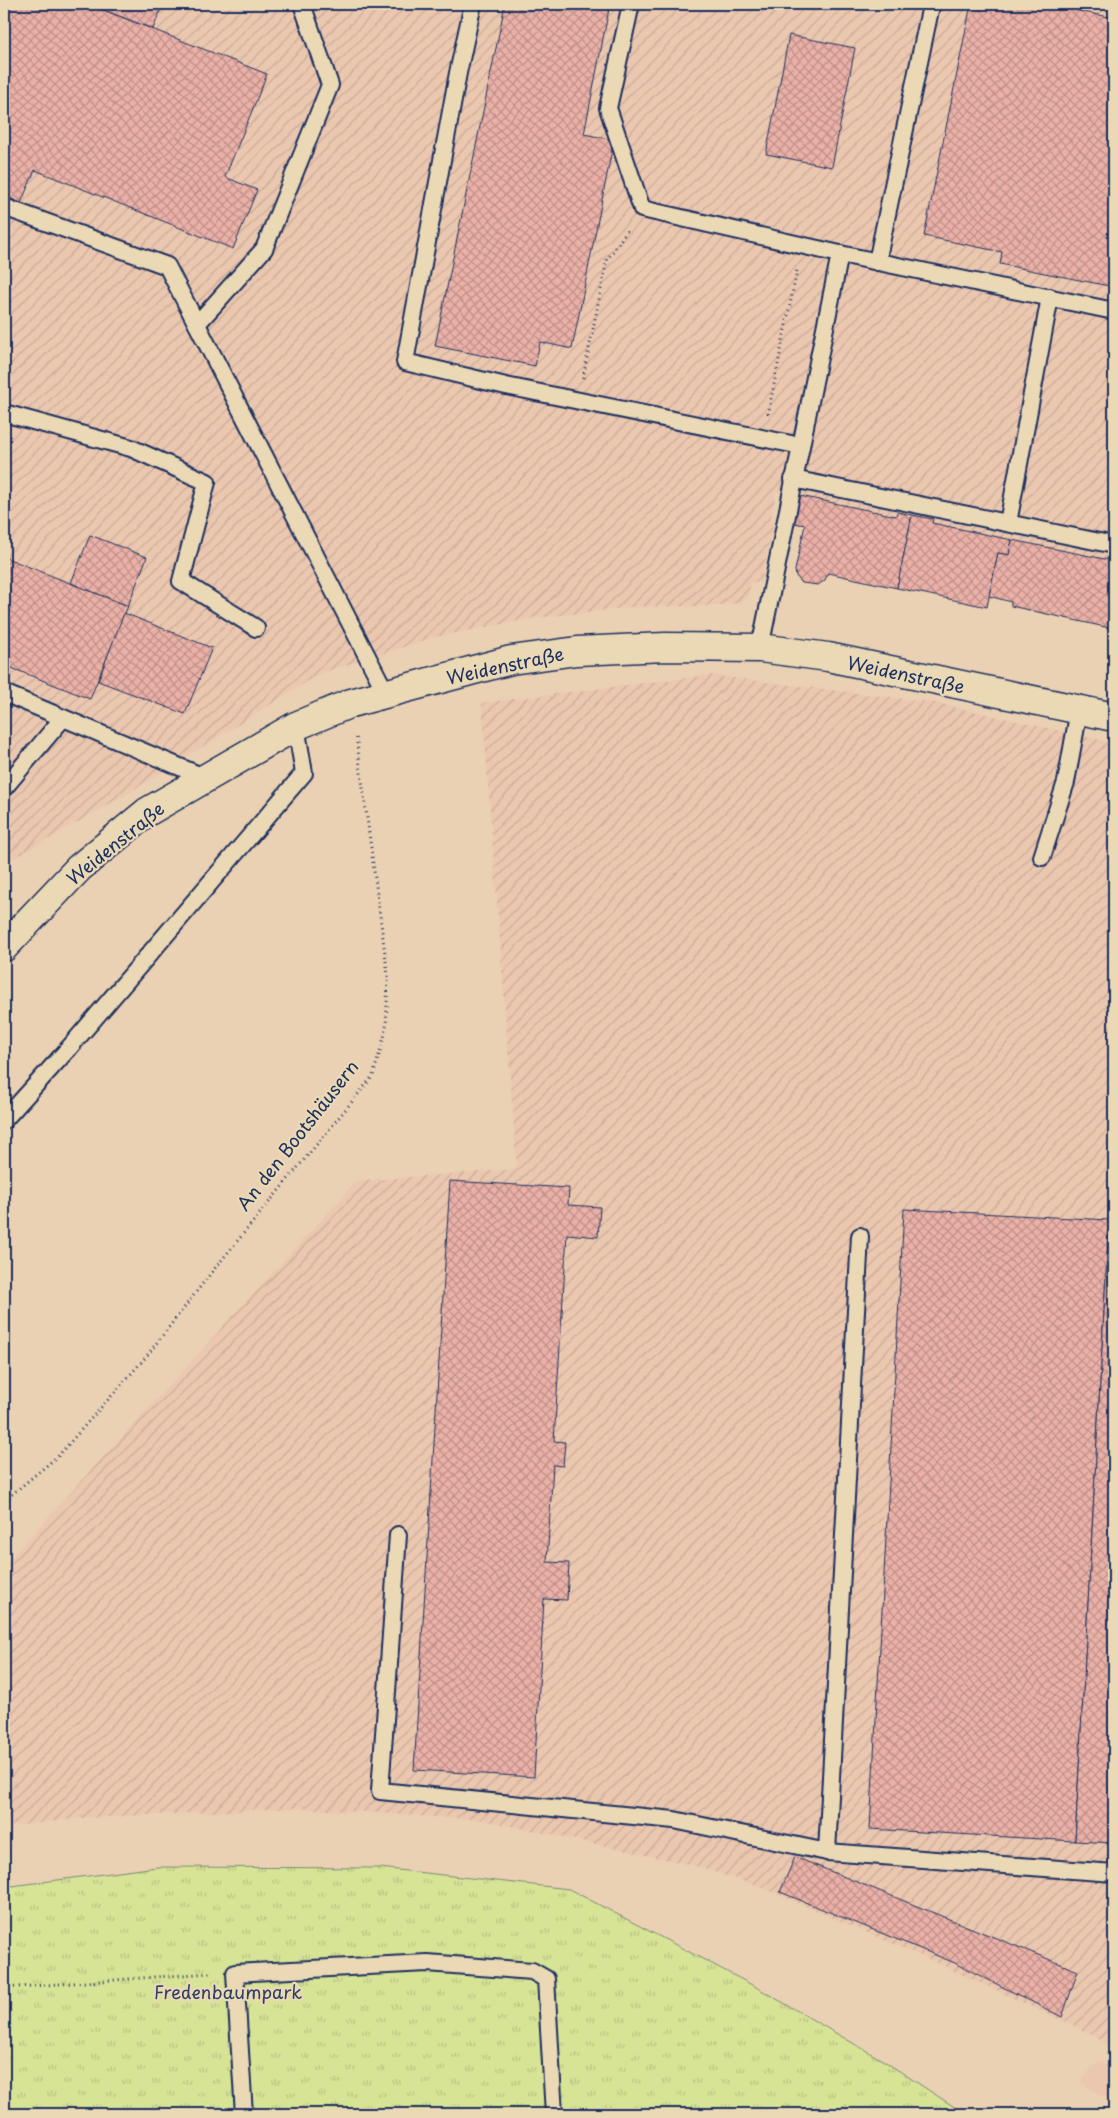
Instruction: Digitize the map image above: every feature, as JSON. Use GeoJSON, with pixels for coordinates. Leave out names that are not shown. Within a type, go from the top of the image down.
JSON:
{"type":"FeatureCollection","features":[{"type":"Feature","properties":{"kind":"street","name":"Weidenstraße"},"geometry":{"type":"LineString","coordinates":[[4,947],[87,862],[147,812],[296,726],[351,703],[511,660],[577,651],[665,647],[760,648],[828,657],[1114,717]]}},
{"type":"Feature","properties":{"kind":"lane"},"geometry":{"type":"LineString","coordinates":[[197,324],[264,249],[330,85],[302,4]]}},
{"type":"Feature","properties":{"kind":"lane"},"geometry":{"type":"LineString","coordinates":[[473,4],[458,73],[405,362],[801,446]]}},
{"type":"Feature","properties":{"kind":"lane"},"geometry":{"type":"LineString","coordinates":[[630,4],[608,108],[642,209],[802,246],[1114,311]]}},
{"type":"Feature","properties":{"kind":"lane"},"geometry":{"type":"LineString","coordinates":[[877,262],[930,10],[933,4]]}},
{"type":"Feature","properties":{"kind":"lane"},"geometry":{"type":"LineString","coordinates":[[4,207],[167,266],[386,693]]}},
{"type":"Feature","properties":{"kind":"lane"},"geometry":{"type":"LineString","coordinates":[[760,648],[840,254]]}},
{"type":"Feature","properties":{"kind":"lane"},"geometry":{"type":"LineString","coordinates":[[1008,523],[1050,297]]}},
{"type":"Feature","properties":{"kind":"lane"},"geometry":{"type":"LineString","coordinates":[[4,413],[131,448],[207,482],[181,581],[256,628]]}},
{"type":"Feature","properties":{"kind":"lane"},"geometry":{"type":"LineString","coordinates":[[793,479],[1114,545]]}},
{"type":"Feature","properties":{"kind":"lane"},"geometry":{"type":"LineString","coordinates":[[4,693],[206,778]]}},
{"type":"Feature","properties":{"kind":"lane"},"geometry":{"type":"LineString","coordinates":[[1042,857],[1066,782],[1079,710]]}},
{"type":"Feature","properties":{"kind":"lane"},"geometry":{"type":"LineString","coordinates":[[4,788],[63,718]]}},
{"type":"Feature","properties":{"kind":"lane"},"geometry":{"type":"LineString","coordinates":[[4,1120],[69,1048],[304,773],[296,726]]}},
{"type":"Feature","properties":{"kind":"lane"},"geometry":{"type":"LineString","coordinates":[[827,1852],[860,1236]]}},
{"type":"Feature","properties":{"kind":"lane"},"geometry":{"type":"LineString","coordinates":[[398,1535],[380,1791],[674,1820],[827,1852],[1114,1873]]}},
{"type":"Feature","properties":{"kind":"lane"},"geometry":{"type":"LineString","coordinates":[[244,2114],[235,1973],[427,1964],[532,1971],[546,1979],[554,2114]]}},
{"type":"Feature","properties":{"kind":"path"},"geometry":{"type":"LineString","coordinates":[[578,400],[607,260],[642,209]]}},
{"type":"Feature","properties":{"kind":"path"},"geometry":{"type":"LineString","coordinates":[[763,439],[802,246]]}},
{"type":"Feature","properties":{"kind":"path","name":"An den Bootshäusern"},"geometry":{"type":"LineString","coordinates":[[4,1501],[58,1456],[145,1358],[211,1273],[373,1076],[386,1030],[388,976],[351,703]]}},
{"type":"Feature","properties":{"kind":"path"},"geometry":{"type":"LineString","coordinates":[[4,1988],[235,1973]]}},
{"type":"Feature","properties":{"kind":"shaded area"},"geometry":{"type":"Polygon","coordinates":[[[4,4],[1114,4],[1114,629],[1011,606],[1011,601],[989,597],[987,607],[829,573],[825,580],[818,585],[802,583],[796,576],[795,570],[805,525],[800,496],[776,492],[771,519],[774,520],[761,583],[751,582],[748,597],[741,603],[705,606],[632,607],[528,619],[435,637],[321,673],[122,797],[4,864],[4,4]]]}},
{"type":"Feature","properties":{"kind":"shaded area"},"geometry":{"type":"Polygon","coordinates":[[[710,675],[937,703],[1114,743],[1114,2049],[1093,2035],[935,1962],[761,1887],[692,1865],[483,1820],[299,1808],[83,1818],[4,1827],[4,1565],[357,1181],[517,1169],[482,703],[710,675]]]}},
{"type":"Feature","properties":{"kind":"shaded area"},"geometry":{"type":"Polygon","coordinates":[[[1098,2061],[1114,2068],[1114,2103],[1080,2082],[1098,2061]]]}},
{"type":"Feature","properties":{"kind":"green space","name":"Fredenbaumpark"},"geometry":{"type":"Polygon","coordinates":[[[157,1867],[380,1868],[569,1889],[756,1987],[884,2061],[965,2114],[4,2114],[4,1887],[157,1867]]]}},
{"type":"Feature","properties":{"kind":"building"},"geometry":{"type":"Polygon","coordinates":[[[4,4],[88,4],[267,74],[225,177],[257,190],[233,249],[35,170],[21,203],[4,196],[4,4]]]}},
{"type":"Feature","properties":{"kind":"building"},"geometry":{"type":"Polygon","coordinates":[[[88,4],[163,4],[153,29],[88,4]]]}},
{"type":"Feature","properties":{"kind":"building"},"geometry":{"type":"Polygon","coordinates":[[[505,4],[610,4],[584,134],[614,140],[572,349],[540,342],[535,366],[435,346],[505,4]]]}},
{"type":"Feature","properties":{"kind":"building"},"geometry":{"type":"Polygon","coordinates":[[[971,4],[1044,4],[1114,18],[1114,287],[1000,264],[1002,252],[924,236],[971,4]]]}},
{"type":"Feature","properties":{"kind":"building"},"geometry":{"type":"Polygon","coordinates":[[[789,35],[855,48],[832,167],[766,154],[789,35]]]}},
{"type":"Feature","properties":{"kind":"building"},"geometry":{"type":"Polygon","coordinates":[[[800,496],[896,516],[897,512],[912,515],[897,588],[828,573],[825,580],[818,585],[802,583],[796,576],[795,570],[805,525],[794,523],[800,496]]]}},
{"type":"Feature","properties":{"kind":"building"},"geometry":{"type":"Polygon","coordinates":[[[912,515],[933,519],[932,523],[1012,540],[1009,555],[998,553],[987,607],[897,588],[912,515]]]}},
{"type":"Feature","properties":{"kind":"building"},"geometry":{"type":"Polygon","coordinates":[[[90,535],[147,557],[128,606],[71,583],[90,535]]]}},
{"type":"Feature","properties":{"kind":"building"},"geometry":{"type":"Polygon","coordinates":[[[1012,540],[1114,561],[1114,629],[1011,606],[1011,602],[989,596],[998,553],[1009,555],[1012,540]]]}},
{"type":"Feature","properties":{"kind":"building"},"geometry":{"type":"Polygon","coordinates":[[[4,557],[128,606],[90,699],[4,665],[4,557]]]}},
{"type":"Feature","properties":{"kind":"building"},"geometry":{"type":"Polygon","coordinates":[[[124,613],[212,648],[185,714],[98,681],[124,613]]]}},
{"type":"Feature","properties":{"kind":"building"},"geometry":{"type":"Polygon","coordinates":[[[450,1181],[569,1188],[568,1205],[600,1207],[598,1237],[567,1234],[554,1441],[565,1442],[563,1466],[553,1465],[547,1562],[569,1563],[567,1600],[544,1599],[534,1777],[414,1770],[450,1181]]]}},
{"type":"Feature","properties":{"kind":"building"},"geometry":{"type":"Polygon","coordinates":[[[904,1209],[1109,1220],[1075,1841],[870,1829],[904,1209]]]}},
{"type":"Feature","properties":{"kind":"building"},"geometry":{"type":"Polygon","coordinates":[[[1109,1220],[1114,1220],[1114,1843],[1075,1841],[1109,1220]]]}},
{"type":"Feature","properties":{"kind":"building"},"geometry":{"type":"Polygon","coordinates":[[[795,1857],[1078,1971],[1062,2017],[955,1963],[780,1892],[795,1857]]]}}]}
